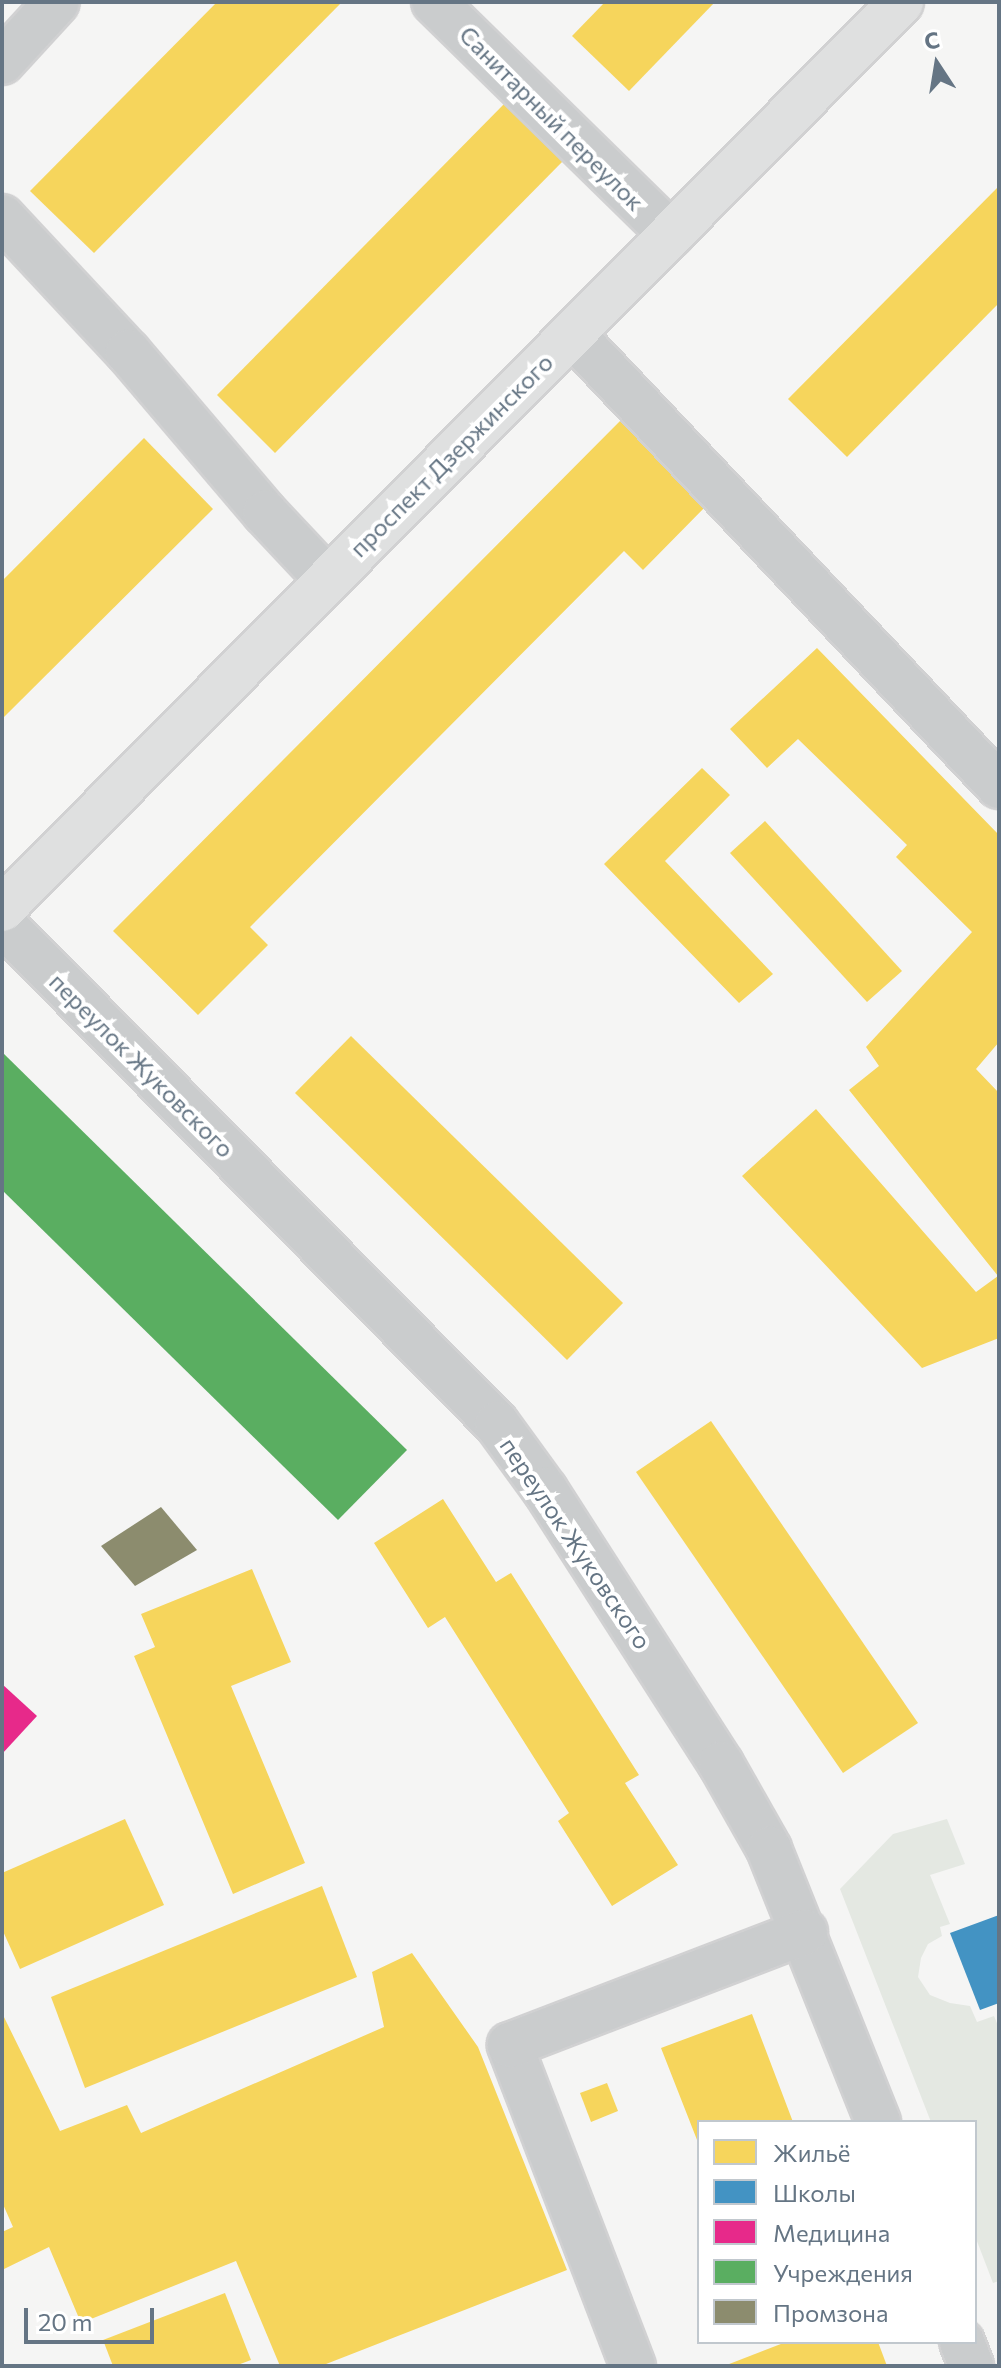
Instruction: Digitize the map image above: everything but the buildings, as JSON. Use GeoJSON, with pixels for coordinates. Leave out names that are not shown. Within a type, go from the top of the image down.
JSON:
{"type":"FeatureCollection","features":[{"type":"Feature","properties":{"kind":"main road","name":"проспект Дзержинского"},"geometry":{"type":"LineString","coordinates":[[2,909],[901,2]]}},
{"type":"Feature","properties":{"kind":"street"},"geometry":{"type":"LineString","coordinates":[[2,62],[57,2]]}},
{"type":"Feature","properties":{"kind":"street","name":"Санитарный переулок"},"geometry":{"type":"LineString","coordinates":[[434,2],[671,234]]}},
{"type":"Feature","properties":{"kind":"street"},"geometry":{"type":"LineString","coordinates":[[2,217],[128,352],[265,513],[328,580]]}},
{"type":"Feature","properties":{"kind":"street"},"geometry":{"type":"LineString","coordinates":[[572,334],[999,786]]}},
{"type":"Feature","properties":{"kind":"street","name":"переулок Жуковского"},"geometry":{"type":"LineString","coordinates":[[2,923],[497,1424],[545,1490],[721,1764],[769,1849],[805,1932],[877,2120]]}},
{"type":"Feature","properties":{"kind":"street"},"geometry":{"type":"LineString","coordinates":[[633,2366],[510,2045],[805,1932]]}},
{"type":"Feature","properties":{"kind":"street"},"geometry":{"type":"LineString","coordinates":[[963,2344],[971,2366]]}},
{"type":"Feature","properties":{"kind":"shaded area"},"geometry":{"type":"Polygon","coordinates":[[[947,1819],[965,1864],[930,1875],[950,1924],[940,1927],[942,1936],[928,1944],[921,1958],[918,1977],[930,1995],[950,2003],[970,2006],[977,2022],[994,2016],[999,2028],[999,2281],[993,2283],[977,2241],[977,2120],[930,2120],[840,1889],[893,1834],[947,1819]]]}}]}
